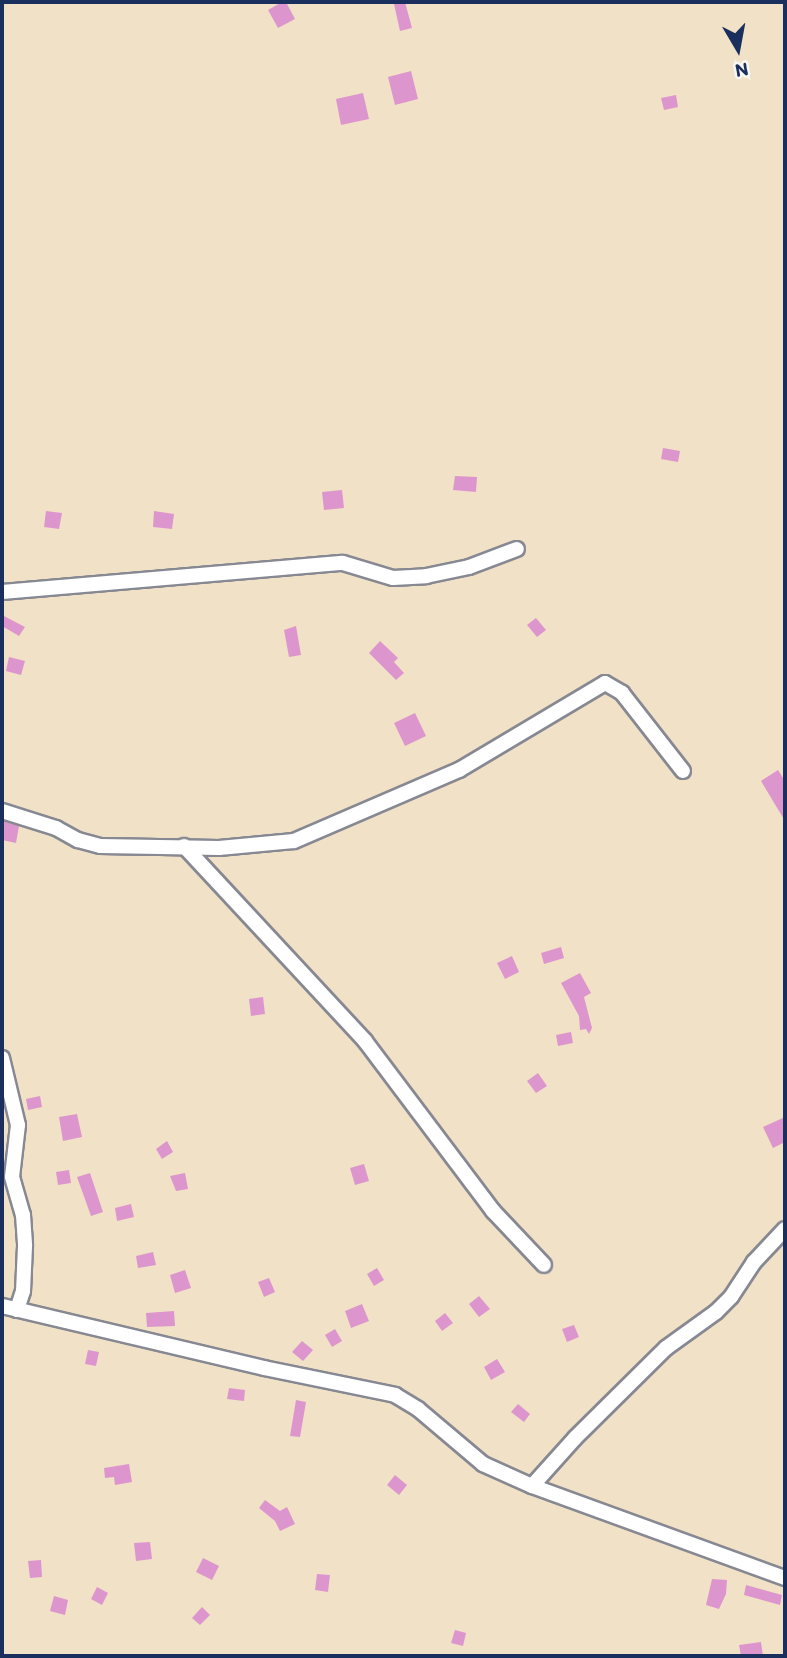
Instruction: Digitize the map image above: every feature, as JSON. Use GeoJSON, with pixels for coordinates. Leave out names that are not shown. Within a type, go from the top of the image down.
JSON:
{"type":"FeatureCollection","features":[{"type":"Feature","properties":{"kind":"street"},"geometry":{"type":"LineString","coordinates":[[2,592],[343,563],[393,578],[426,576],[469,568],[517,549]]}},
{"type":"Feature","properties":{"kind":"street"},"geometry":{"type":"LineString","coordinates":[[2,811],[46,824],[78,841],[100,846],[219,848],[294,841],[459,770],[605,683],[622,693],[683,771]]}},
{"type":"Feature","properties":{"kind":"street"},"geometry":{"type":"LineString","coordinates":[[184,846],[365,1041],[493,1211],[544,1265]]}},
{"type":"Feature","properties":{"kind":"street"},"geometry":{"type":"LineString","coordinates":[[2,1058],[18,1125],[12,1177],[23,1215],[25,1246],[23,1291],[17,1310]]}},
{"type":"Feature","properties":{"kind":"street"},"geometry":{"type":"LineString","coordinates":[[532,1486],[555,1459],[666,1348],[723,1305],[754,1262],[785,1229]]}},
{"type":"Feature","properties":{"kind":"street"},"geometry":{"type":"LineString","coordinates":[[2,1306],[264,1368],[395,1395],[418,1409],[482,1464],[532,1486],[785,1578]]}},
{"type":"Feature","properties":{"kind":"building"},"geometry":{"type":"Polygon","coordinates":[[[286,2],[295,19],[278,28],[268,10],[286,2]]]}},
{"type":"Feature","properties":{"kind":"building"},"geometry":{"type":"Polygon","coordinates":[[[405,2],[412,28],[400,31],[394,4],[405,2]]]}},
{"type":"Feature","properties":{"kind":"building"},"geometry":{"type":"Polygon","coordinates":[[[411,71],[418,99],[395,105],[388,77],[411,71]]]}},
{"type":"Feature","properties":{"kind":"building"},"geometry":{"type":"Polygon","coordinates":[[[363,93],[369,119],[341,125],[336,99],[363,93]]]}},
{"type":"Feature","properties":{"kind":"building"},"geometry":{"type":"Polygon","coordinates":[[[676,95],[678,107],[664,110],[661,98],[676,95]]]}},
{"type":"Feature","properties":{"kind":"building"},"geometry":{"type":"Polygon","coordinates":[[[663,448],[680,451],[678,462],[661,459],[663,448]]]}},
{"type":"Feature","properties":{"kind":"building"},"geometry":{"type":"Polygon","coordinates":[[[455,476],[477,477],[476,492],[453,490],[455,476]]]}},
{"type":"Feature","properties":{"kind":"building"},"geometry":{"type":"Polygon","coordinates":[[[342,490],[344,508],[324,510],[322,492],[342,490]]]}},
{"type":"Feature","properties":{"kind":"building"},"geometry":{"type":"Polygon","coordinates":[[[46,511],[62,513],[59,529],[44,527],[46,511]]]}},
{"type":"Feature","properties":{"kind":"building"},"geometry":{"type":"Polygon","coordinates":[[[154,511],[174,514],[172,529],[153,527],[154,511]]]}},
{"type":"Feature","properties":{"kind":"building"},"geometry":{"type":"Polygon","coordinates":[[[2,615],[25,627],[19,636],[2,626],[2,615]]]}},
{"type":"Feature","properties":{"kind":"building"},"geometry":{"type":"Polygon","coordinates":[[[536,618],[546,630],[537,637],[527,625],[536,618]]]}},
{"type":"Feature","properties":{"kind":"building"},"geometry":{"type":"Polygon","coordinates":[[[296,626],[301,655],[289,657],[284,630],[296,626]]]}},
{"type":"Feature","properties":{"kind":"building"},"geometry":{"type":"Polygon","coordinates":[[[380,641],[398,658],[394,662],[404,673],[396,680],[369,653],[380,641]]]}},
{"type":"Feature","properties":{"kind":"building"},"geometry":{"type":"Polygon","coordinates":[[[9,657],[25,661],[21,675],[6,671],[9,657]]]}},
{"type":"Feature","properties":{"kind":"building"},"geometry":{"type":"Polygon","coordinates":[[[415,713],[426,736],[405,746],[394,723],[415,713]]]}},
{"type":"Feature","properties":{"kind":"building"},"geometry":{"type":"Polygon","coordinates":[[[778,770],[785,781],[785,821],[761,781],[778,770]]]}},
{"type":"Feature","properties":{"kind":"building"},"geometry":{"type":"Polygon","coordinates":[[[2,821],[19,826],[16,843],[2,840],[2,821]]]}},
{"type":"Feature","properties":{"kind":"building"},"geometry":{"type":"Polygon","coordinates":[[[561,947],[564,958],[544,964],[541,953],[561,947]]]}},
{"type":"Feature","properties":{"kind":"building"},"geometry":{"type":"Polygon","coordinates":[[[512,956],[519,972],[505,979],[497,963],[512,956]]]}},
{"type":"Feature","properties":{"kind":"building"},"geometry":{"type":"Polygon","coordinates":[[[580,973],[591,993],[584,997],[592,1028],[589,1034],[586,1029],[580,1030],[579,1016],[561,983],[580,973]]]}},
{"type":"Feature","properties":{"kind":"building"},"geometry":{"type":"Polygon","coordinates":[[[263,997],[265,1014],[251,1016],[249,999],[263,997]]]}},
{"type":"Feature","properties":{"kind":"building"},"geometry":{"type":"Polygon","coordinates":[[[571,1032],[573,1043],[558,1046],[556,1035],[571,1032]]]}},
{"type":"Feature","properties":{"kind":"building"},"geometry":{"type":"Polygon","coordinates":[[[538,1073],[547,1086],[536,1093],[527,1081],[538,1073]]]}},
{"type":"Feature","properties":{"kind":"building"},"geometry":{"type":"Polygon","coordinates":[[[40,1096],[42,1107],[28,1110],[26,1099],[40,1096]]]}},
{"type":"Feature","properties":{"kind":"building"},"geometry":{"type":"Polygon","coordinates":[[[77,1114],[82,1137],[63,1141],[59,1117],[77,1114]]]}},
{"type":"Feature","properties":{"kind":"building"},"geometry":{"type":"Polygon","coordinates":[[[785,1117],[785,1142],[773,1148],[763,1127],[785,1117]]]}},
{"type":"Feature","properties":{"kind":"building"},"geometry":{"type":"Polygon","coordinates":[[[167,1141],[173,1152],[162,1159],[156,1149],[167,1141]]]}},
{"type":"Feature","properties":{"kind":"building"},"geometry":{"type":"Polygon","coordinates":[[[364,1164],[369,1181],[355,1185],[350,1168],[364,1164]]]}},
{"type":"Feature","properties":{"kind":"building"},"geometry":{"type":"Polygon","coordinates":[[[69,1170],[71,1183],[58,1185],[56,1172],[69,1170]]]}},
{"type":"Feature","properties":{"kind":"building"},"geometry":{"type":"Polygon","coordinates":[[[90,1173],[103,1212],[91,1216],[77,1177],[90,1173]]]}},
{"type":"Feature","properties":{"kind":"building"},"geometry":{"type":"Polygon","coordinates":[[[185,1173],[188,1189],[176,1191],[170,1176],[185,1173]]]}},
{"type":"Feature","properties":{"kind":"building"},"geometry":{"type":"Polygon","coordinates":[[[131,1204],[134,1217],[117,1221],[115,1208],[131,1204]]]}},
{"type":"Feature","properties":{"kind":"building"},"geometry":{"type":"Polygon","coordinates":[[[153,1252],[156,1265],[138,1268],[136,1256],[153,1252]]]}},
{"type":"Feature","properties":{"kind":"building"},"geometry":{"type":"Polygon","coordinates":[[[377,1268],[384,1280],[374,1286],[367,1274],[377,1268]]]}},
{"type":"Feature","properties":{"kind":"building"},"geometry":{"type":"Polygon","coordinates":[[[185,1270],[191,1288],[175,1293],[170,1275],[185,1270]]]}},
{"type":"Feature","properties":{"kind":"building"},"geometry":{"type":"Polygon","coordinates":[[[269,1278],[275,1292],[264,1297],[258,1282],[269,1278]]]}},
{"type":"Feature","properties":{"kind":"building"},"geometry":{"type":"Polygon","coordinates":[[[479,1296],[490,1309],[479,1317],[469,1304],[479,1296]]]}},
{"type":"Feature","properties":{"kind":"building"},"geometry":{"type":"Polygon","coordinates":[[[362,1304],[369,1321],[351,1328],[345,1311],[362,1304]]]}},
{"type":"Feature","properties":{"kind":"building"},"geometry":{"type":"Polygon","coordinates":[[[174,1311],[175,1326],[147,1327],[146,1313],[174,1311]]]}},
{"type":"Feature","properties":{"kind":"building"},"geometry":{"type":"Polygon","coordinates":[[[445,1313],[453,1323],[442,1331],[435,1321],[445,1313]]]}},
{"type":"Feature","properties":{"kind":"building"},"geometry":{"type":"Polygon","coordinates":[[[574,1325],[579,1337],[567,1342],[562,1329],[574,1325]]]}},
{"type":"Feature","properties":{"kind":"building"},"geometry":{"type":"Polygon","coordinates":[[[335,1329],[342,1341],[332,1347],[325,1335],[335,1329]]]}},
{"type":"Feature","properties":{"kind":"building"},"geometry":{"type":"Polygon","coordinates":[[[302,1341],[313,1350],[303,1361],[292,1352],[302,1341]]]}},
{"type":"Feature","properties":{"kind":"building"},"geometry":{"type":"Polygon","coordinates":[[[88,1350],[99,1352],[96,1366],[85,1364],[88,1350]]]}},
{"type":"Feature","properties":{"kind":"building"},"geometry":{"type":"Polygon","coordinates":[[[497,1359],[505,1372],[491,1380],[484,1367],[497,1359]]]}},
{"type":"Feature","properties":{"kind":"building"},"geometry":{"type":"Polygon","coordinates":[[[229,1388],[245,1390],[244,1401],[227,1399],[229,1388]]]}},
{"type":"Feature","properties":{"kind":"building"},"geometry":{"type":"Polygon","coordinates":[[[296,1400],[306,1402],[300,1437],[290,1436],[296,1400]]]}},
{"type":"Feature","properties":{"kind":"building"},"geometry":{"type":"Polygon","coordinates":[[[518,1404],[530,1414],[524,1422],[511,1412],[518,1404]]]}},
{"type":"Feature","properties":{"kind":"building"},"geometry":{"type":"Polygon","coordinates":[[[129,1464],[132,1482],[115,1485],[114,1477],[105,1478],[104,1468],[129,1464]]]}},
{"type":"Feature","properties":{"kind":"building"},"geometry":{"type":"Polygon","coordinates":[[[395,1475],[407,1485],[399,1495],[387,1485],[395,1475]]]}},
{"type":"Feature","properties":{"kind":"building"},"geometry":{"type":"Polygon","coordinates":[[[265,1500],[280,1511],[287,1507],[295,1524],[280,1531],[275,1521],[259,1508],[265,1500]]]}},
{"type":"Feature","properties":{"kind":"building"},"geometry":{"type":"Polygon","coordinates":[[[150,1542],[152,1559],[136,1561],[134,1543],[150,1542]]]}},
{"type":"Feature","properties":{"kind":"building"},"geometry":{"type":"Polygon","coordinates":[[[203,1558],[219,1566],[212,1580],[196,1572],[203,1558]]]}},
{"type":"Feature","properties":{"kind":"building"},"geometry":{"type":"Polygon","coordinates":[[[41,1560],[42,1577],[30,1578],[28,1561],[41,1560]]]}},
{"type":"Feature","properties":{"kind":"building"},"geometry":{"type":"Polygon","coordinates":[[[317,1574],[330,1575],[328,1592],[315,1590],[317,1574]]]}},
{"type":"Feature","properties":{"kind":"building"},"geometry":{"type":"Polygon","coordinates":[[[712,1579],[727,1580],[726,1594],[719,1609],[706,1605],[712,1579]]]}},
{"type":"Feature","properties":{"kind":"building"},"geometry":{"type":"Polygon","coordinates":[[[746,1585],[782,1595],[780,1605],[744,1595],[746,1585]]]}},
{"type":"Feature","properties":{"kind":"building"},"geometry":{"type":"Polygon","coordinates":[[[97,1587],[108,1593],[102,1605],[91,1599],[97,1587]]]}},
{"type":"Feature","properties":{"kind":"building"},"geometry":{"type":"Polygon","coordinates":[[[54,1596],[68,1600],[65,1615],[50,1611],[54,1596]]]}},
{"type":"Feature","properties":{"kind":"building"},"geometry":{"type":"Polygon","coordinates":[[[202,1607],[210,1615],[200,1625],[192,1618],[202,1607]]]}},
{"type":"Feature","properties":{"kind":"building"},"geometry":{"type":"Polygon","coordinates":[[[455,1630],[466,1633],[463,1646],[451,1643],[455,1630]]]}},
{"type":"Feature","properties":{"kind":"building"},"geometry":{"type":"Polygon","coordinates":[[[761,1642],[763,1656],[741,1656],[739,1645],[761,1642]]]}}]}
